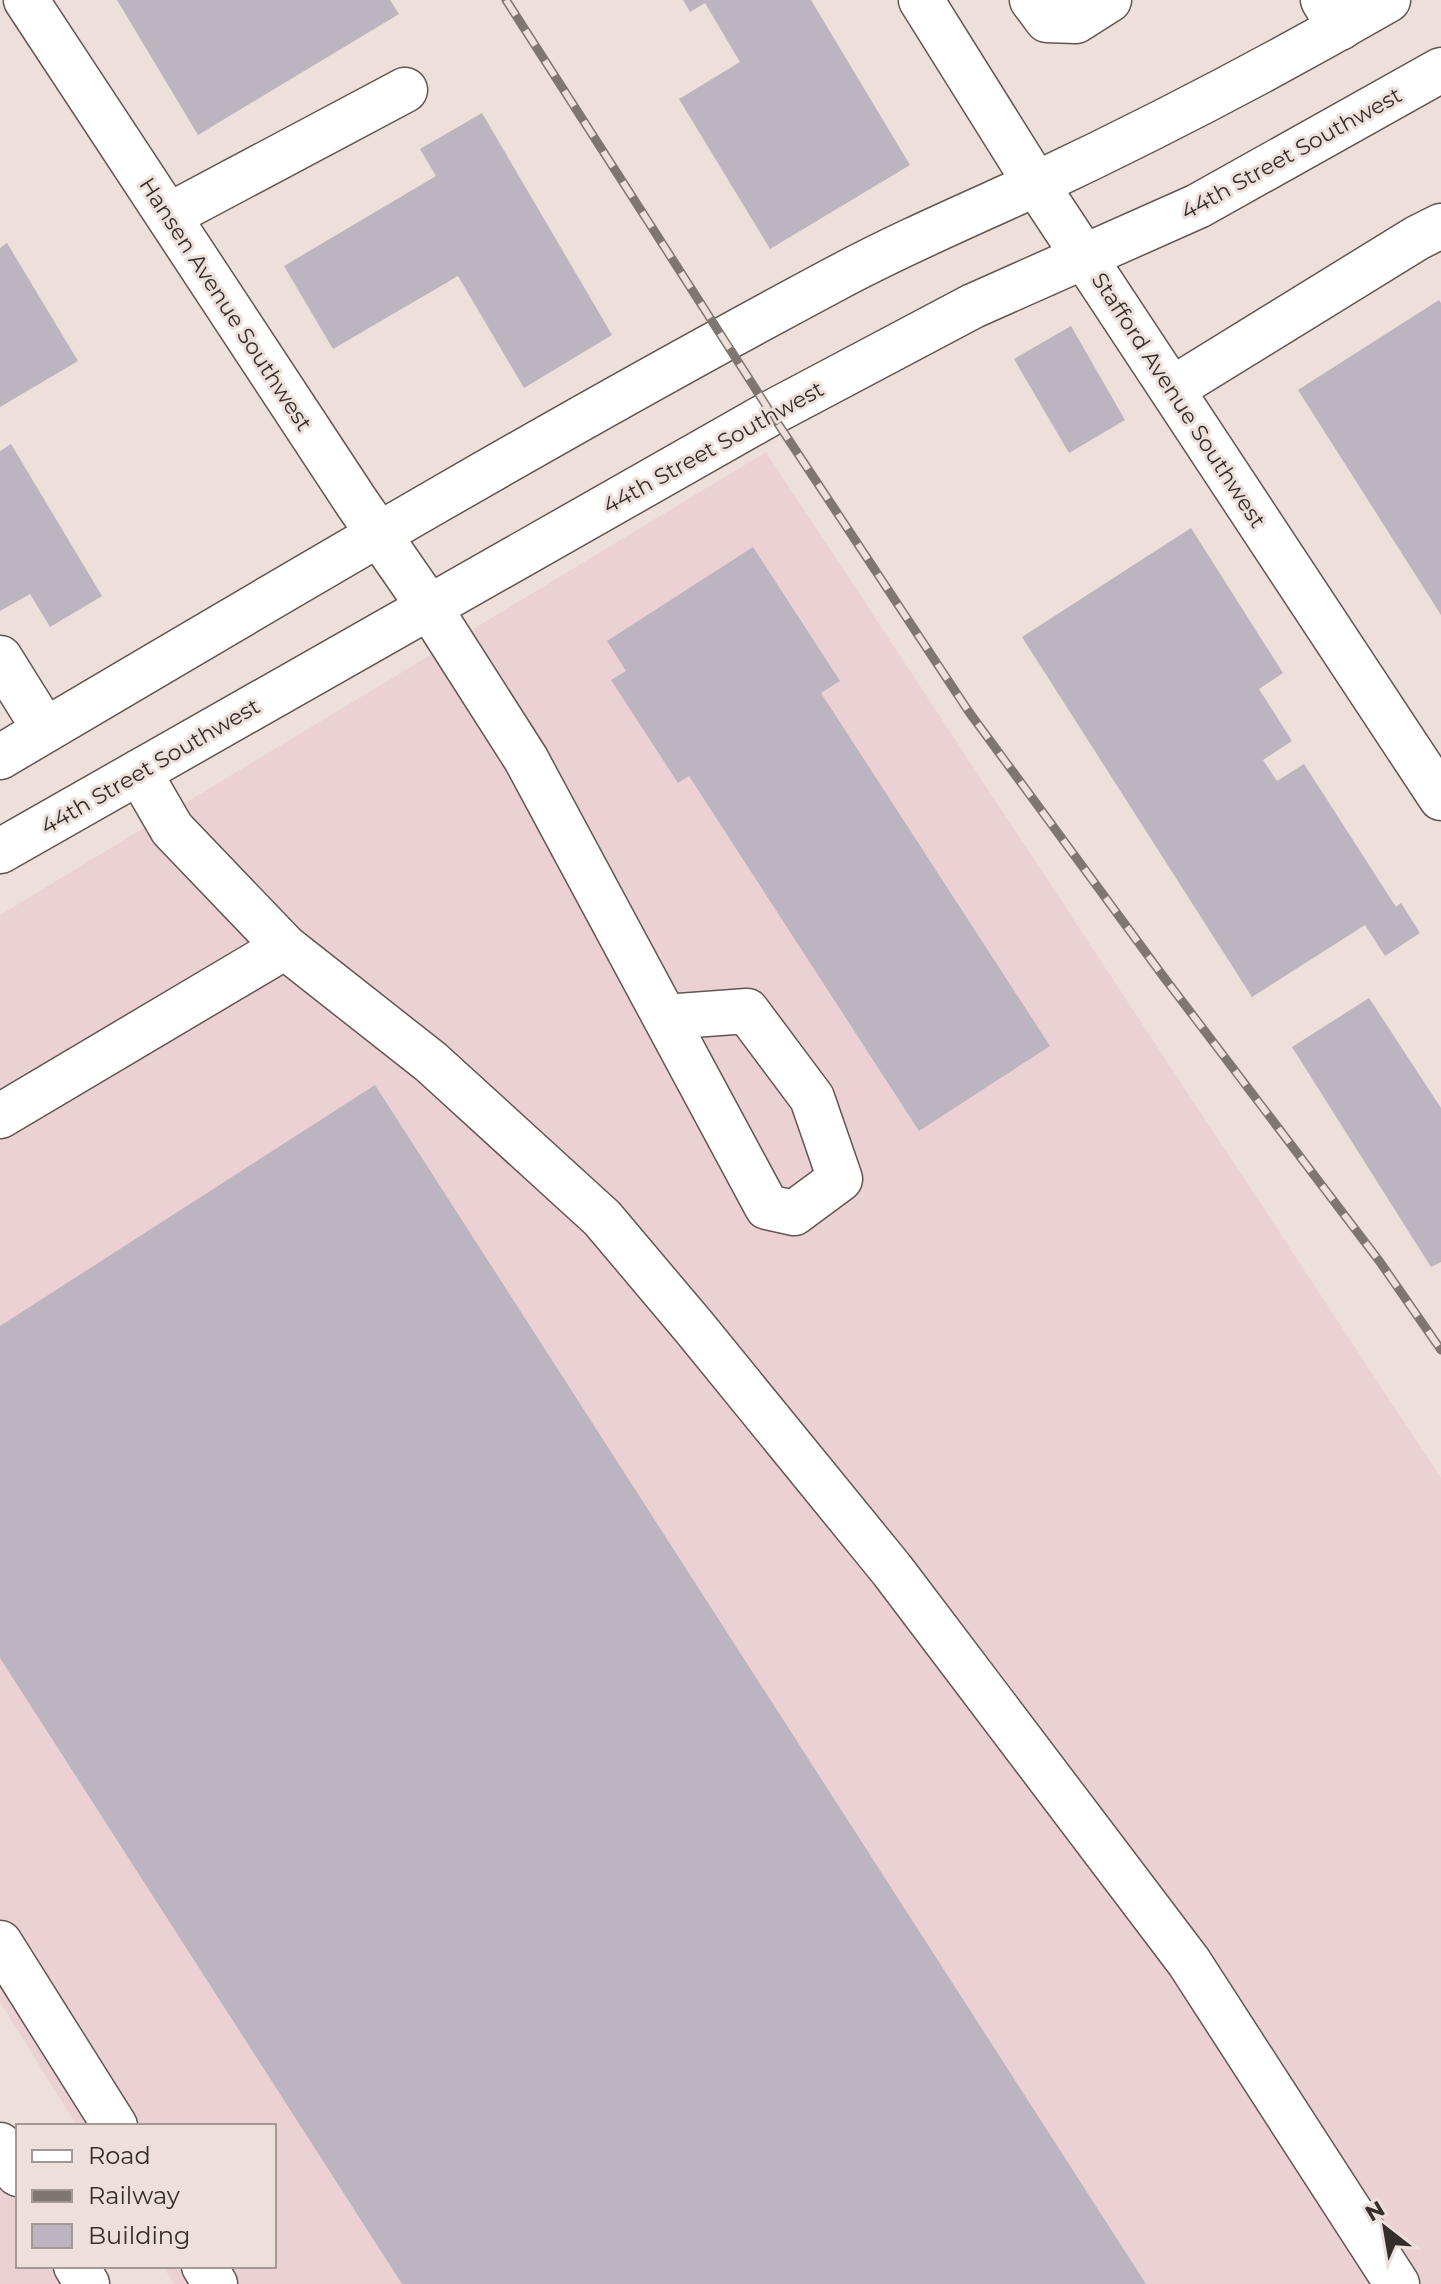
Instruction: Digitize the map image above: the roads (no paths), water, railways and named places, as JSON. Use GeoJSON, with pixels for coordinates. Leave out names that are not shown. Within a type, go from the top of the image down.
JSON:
{"type":"FeatureCollection","features":[{"type":"Feature","properties":{"kind":"main road","name":"Hansen Avenue Southwest"},"geometry":{"type":"LineString","coordinates":[[26,0],[429,607],[526,759],[767,1207],[794,1213],[840,1179],[812,1098],[747,1011],[665,1017]]}},
{"type":"Feature","properties":{"kind":"main road"},"geometry":{"type":"LineString","coordinates":[[1032,0],[1047,20],[1076,21],[1109,0]]}},
{"type":"Feature","properties":{"kind":"main road"},"geometry":{"type":"LineString","coordinates":[[0,757],[378,534],[836,278],[929,230],[1036,184],[1189,107],[1332,14],[1388,0]]}},
{"type":"Feature","properties":{"kind":"main road","name":"Stafford Avenue Southwest"},"geometry":{"type":"LineString","coordinates":[[929,3],[1036,184],[1441,798]]}},
{"type":"Feature","properties":{"kind":"main road","name":"44th Street Southwest"},"geometry":{"type":"LineString","coordinates":[[0,851],[771,413],[973,306],[1198,206],[1441,70]]}},
{"type":"Feature","properties":{"kind":"main road"},"geometry":{"type":"LineString","coordinates":[[168,216],[405,90]]}},
{"type":"Feature","properties":{"kind":"main road"},"geometry":{"type":"LineString","coordinates":[[1172,389],[1441,226]]}},
{"type":"Feature","properties":{"kind":"main road"},"geometry":{"type":"LineString","coordinates":[[0,658],[45,730]]}},
{"type":"Feature","properties":{"kind":"main road"},"geometry":{"type":"LineString","coordinates":[[139,772],[172,829],[285,947],[431,1062],[602,1218],[694,1327],[892,1570],[1189,1962],[1397,2284]]}},
{"type":"Feature","properties":{"kind":"main road"},"geometry":{"type":"LineString","coordinates":[[0,1116],[285,947]]}},
{"type":"Feature","properties":{"kind":"main road"},"geometry":{"type":"LineString","coordinates":[[0,1943],[114,2124]]}},
{"type":"Feature","properties":{"kind":"main road"},"geometry":{"type":"LineString","coordinates":[[0,2145],[16,2171]]}},
{"type":"Feature","properties":{"kind":"railway"},"geometry":{"type":"LineString","coordinates":[[506,0],[771,413],[969,712],[1163,976],[1380,1262],[1441,1350]]}}]}
